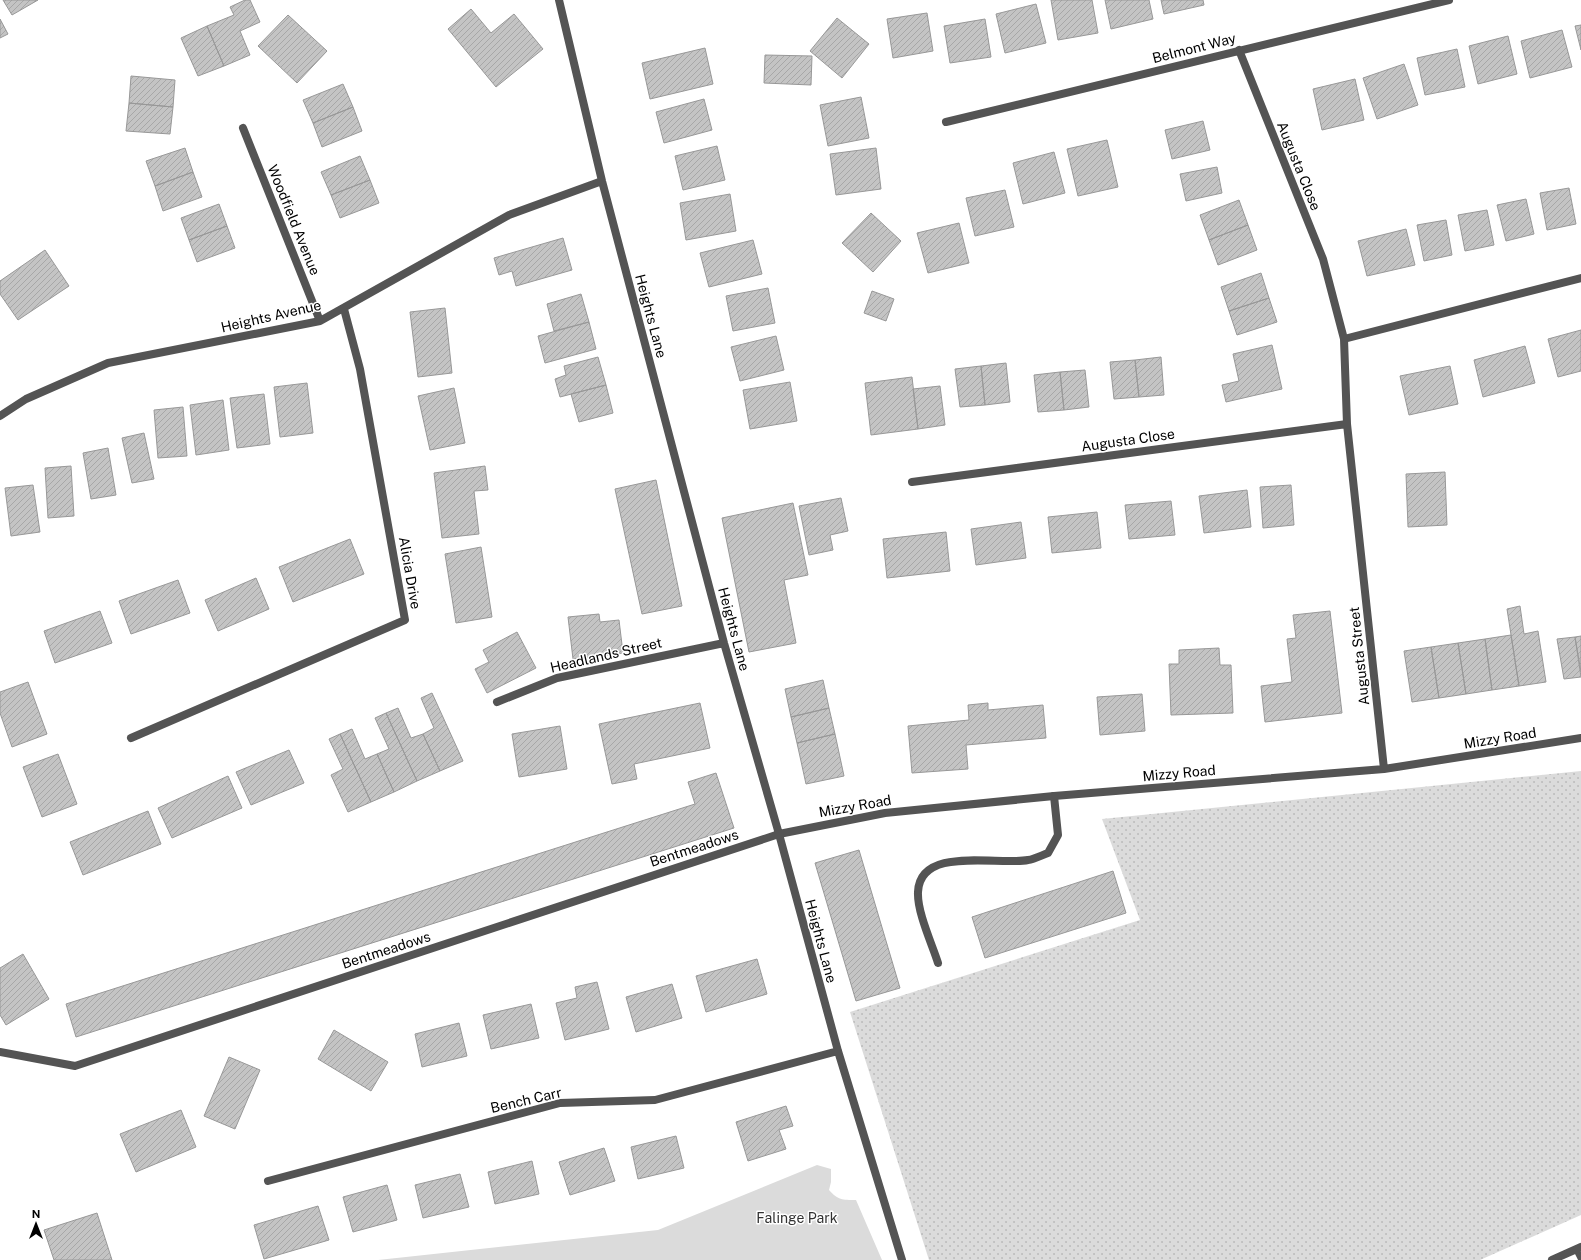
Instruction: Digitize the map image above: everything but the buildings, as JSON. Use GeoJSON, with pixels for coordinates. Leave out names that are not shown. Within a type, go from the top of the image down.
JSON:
{"type":"FeatureCollection","features":[{"type":"Feature","properties":{"kind":"street","name":"Heights Lane"},"geometry":{"type":"LineString","coordinates":[[560,0],[602,181],[724,643],[779,834],[838,1051],[902,1260]]}},
{"type":"Feature","properties":{"kind":"street","name":"Belmont Way"},"geometry":{"type":"LineString","coordinates":[[946,122],[1449,0]]}},
{"type":"Feature","properties":{"kind":"street","name":"Augusta Close"},"geometry":{"type":"LineString","coordinates":[[1238,50],[1323,260],[1344,339],[1347,424],[1359,542]]}},
{"type":"Feature","properties":{"kind":"street","name":"Woodfield Avenue"},"geometry":{"type":"LineString","coordinates":[[243,128],[320,321]]}},
{"type":"Feature","properties":{"kind":"street","name":"Heights Avenue"},"geometry":{"type":"LineString","coordinates":[[0,416],[26,399],[108,363],[320,321],[344,309],[509,215],[602,181]]}},
{"type":"Feature","properties":{"kind":"street"},"geometry":{"type":"LineString","coordinates":[[1344,339],[1581,278]]}},
{"type":"Feature","properties":{"kind":"street","name":"Alicia Drive"},"geometry":{"type":"LineString","coordinates":[[131,738],[405,620],[360,369],[344,309]]}},
{"type":"Feature","properties":{"kind":"street","name":"Augusta Close"},"geometry":{"type":"LineString","coordinates":[[912,482],[1347,424]]}},
{"type":"Feature","properties":{"kind":"street","name":"Augusta Street"},"geometry":{"type":"LineString","coordinates":[[1359,542],[1384,769]]}},
{"type":"Feature","properties":{"kind":"street","name":"Headlands Street"},"geometry":{"type":"LineString","coordinates":[[497,702],[557,678],[724,643]]}},
{"type":"Feature","properties":{"kind":"street","name":"Mizzy Road"},"geometry":{"type":"LineString","coordinates":[[779,834],[885,813],[1054,796],[1384,769],[1581,738]]}},
{"type":"Feature","properties":{"kind":"street"},"geometry":{"type":"LineString","coordinates":[[938,964],[920,907],[918,892],[922,879],[931,868],[943,862],[1028,860],[1048,853],[1058,835],[1054,796]]}},
{"type":"Feature","properties":{"kind":"street","name":"Bentmeadows"},"geometry":{"type":"LineString","coordinates":[[0,1052],[75,1066],[779,834]]}},
{"type":"Feature","properties":{"kind":"street","name":"Bench Carr"},"geometry":{"type":"LineString","coordinates":[[268,1181],[560,1103],[655,1100],[838,1051]]}},
{"type":"Feature","properties":{"kind":"street"},"geometry":{"type":"LineString","coordinates":[[1552,1260],[1579,1248],[1581,1257]]}},
{"type":"Feature","properties":{"kind":"green space"},"geometry":{"type":"Polygon","coordinates":[[[1581,771],[1581,1215],[1480,1260],[929,1260],[850,1012],[1140,920],[1102,819],[1581,771]]]}},
{"type":"Feature","properties":{"kind":"green space","name":"Falinge Park"},"geometry":{"type":"Polygon","coordinates":[[[817,1165],[831,1169],[831,1182],[829,1190],[835,1196],[841,1199],[856,1200],[882,1260],[378,1260],[658,1230],[817,1165]]]}}]}
